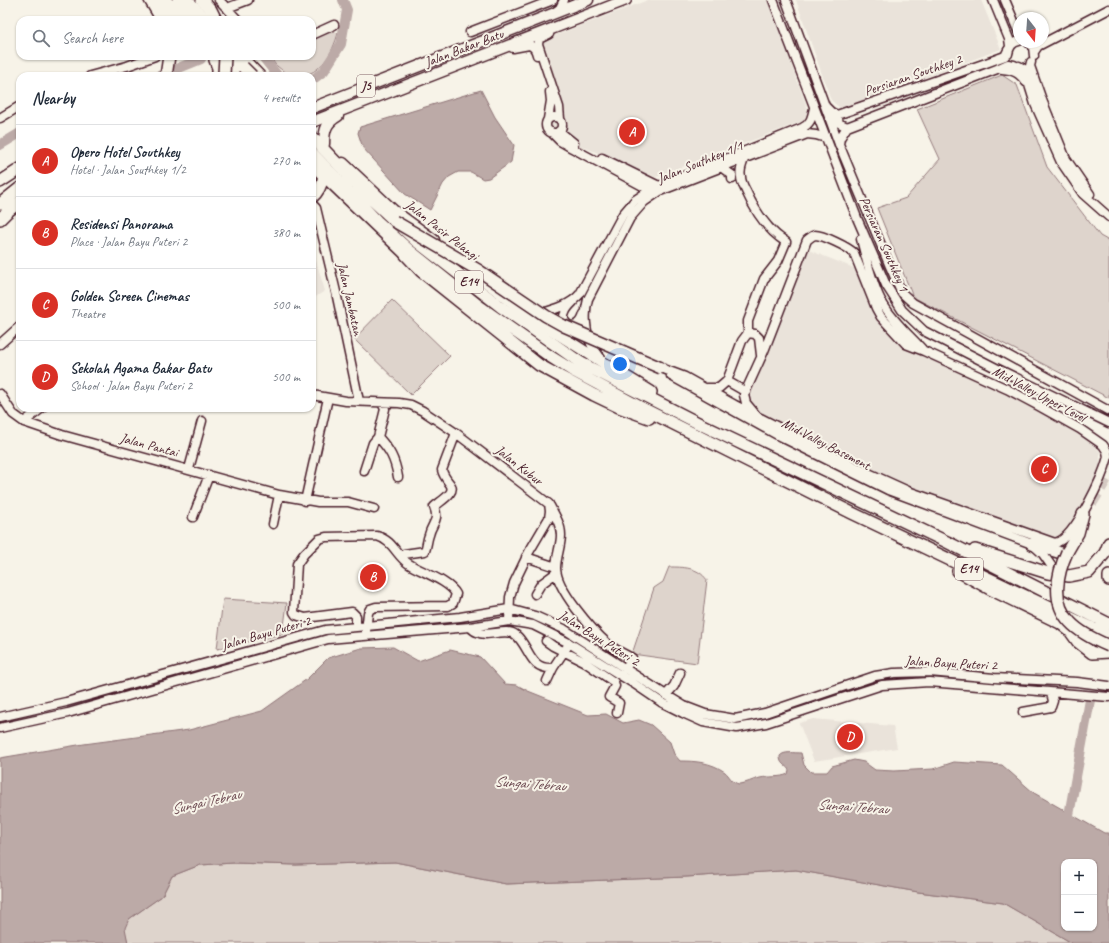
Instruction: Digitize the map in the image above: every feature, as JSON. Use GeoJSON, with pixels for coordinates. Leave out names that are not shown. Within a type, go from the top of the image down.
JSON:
{"type":"FeatureCollection","features":[{"type":"Feature","properties":{"kind":"highway"},"geometry":{"type":"LineString","coordinates":[[150,0],[160,16]]}},
{"type":"Feature","properties":{"kind":"highway"},"geometry":{"type":"LineString","coordinates":[[165,0],[181,16]]}},
{"type":"Feature","properties":{"kind":"highway"},"geometry":{"type":"LineString","coordinates":[[178,0],[194,16]]}},
{"type":"Feature","properties":{"kind":"highway"},"geometry":{"type":"LineString","coordinates":[[202,0],[214,16]]}},
{"type":"Feature","properties":{"kind":"highway"},"geometry":{"type":"LineString","coordinates":[[167,72],[168,60]]}},
{"type":"Feature","properties":{"kind":"highway"},"geometry":{"type":"LineString","coordinates":[[216,60],[218,72]]}},
{"type":"Feature","properties":{"kind":"highway"},"geometry":{"type":"LineString","coordinates":[[218,60],[233,72]]}},
{"type":"Feature","properties":{"kind":"highway"},"geometry":{"type":"LineString","coordinates":[[224,72],[225,60]]}},
{"type":"Feature","properties":{"kind":"highway"},"geometry":{"type":"LineString","coordinates":[[236,60],[250,72]]}},
{"type":"Feature","properties":{"kind":"highway","name":"E14"},"geometry":{"type":"LineString","coordinates":[[316,141],[372,200],[416,241],[502,307],[581,363],[648,398],[699,430],[852,513],[1109,636]]}},
{"type":"Feature","properties":{"kind":"highway","name":"E14"},"geometry":{"type":"LineString","coordinates":[[316,157],[377,221],[409,250],[479,306],[557,361],[646,410],[699,430],[947,542],[1109,624]]}},
{"type":"Feature","properties":{"kind":"highway"},"geometry":{"type":"LineString","coordinates":[[0,182],[16,174]]}},
{"type":"Feature","properties":{"kind":"highway"},"geometry":{"type":"LineString","coordinates":[[1,198],[16,177]]}},
{"type":"Feature","properties":{"kind":"highway"},"geometry":{"type":"LineString","coordinates":[[1,198],[16,190]]}},
{"type":"Feature","properties":{"kind":"highway"},"geometry":{"type":"LineString","coordinates":[[0,219],[16,205]]}},
{"type":"Feature","properties":{"kind":"highway"},"geometry":{"type":"LineString","coordinates":[[394,220],[478,270],[546,316],[564,326],[661,368]]}},
{"type":"Feature","properties":{"kind":"highway"},"geometry":{"type":"LineString","coordinates":[[406,256],[421,271],[539,365],[594,395],[620,407],[699,430]]}},
{"type":"Feature","properties":{"kind":"highway"},"geometry":{"type":"LineString","coordinates":[[605,364],[699,430]]}},
{"type":"Feature","properties":{"kind":"highway"},"geometry":{"type":"LineString","coordinates":[[852,513],[990,589],[1060,623],[1070,631],[1078,642],[1092,653],[1109,652]]}},
{"type":"Feature","properties":{"kind":"highway"},"geometry":{"type":"LineString","coordinates":[[1083,514],[1078,533],[1062,552],[1057,592],[1060,606],[1071,623],[1086,635],[1109,646]]}},
{"type":"Feature","properties":{"kind":"highway"},"geometry":{"type":"LineString","coordinates":[[947,542],[1048,573],[1069,576],[1089,572],[1101,558],[1109,543]]}},
{"type":"Feature","properties":{"kind":"highway"},"geometry":{"type":"LineString","coordinates":[[1032,544],[1062,552]]}},
{"type":"Feature","properties":{"kind":"main road"},"geometry":{"type":"LineString","coordinates":[[157,0],[172,16]]}},
{"type":"Feature","properties":{"kind":"main road"},"geometry":{"type":"LineString","coordinates":[[188,0],[203,16]]}},
{"type":"Feature","properties":{"kind":"main road","name":"Jalan Bakar Batu"},"geometry":{"type":"LineString","coordinates":[[316,120],[626,0]]}},
{"type":"Feature","properties":{"kind":"main road","name":"Jalan Bakar Batu"},"geometry":{"type":"LineString","coordinates":[[316,106],[585,1]]}},
{"type":"Feature","properties":{"kind":"main road"},"geometry":{"type":"LineString","coordinates":[[216,60],[225,72]]}},
{"type":"Feature","properties":{"kind":"main road"},"geometry":{"type":"LineString","coordinates":[[243,60],[251,72]]}},
{"type":"Feature","properties":{"kind":"main road"},"geometry":{"type":"LineString","coordinates":[[316,103],[328,101]]}},
{"type":"Feature","properties":{"kind":"main road"},"geometry":{"type":"LineString","coordinates":[[324,144],[325,129],[329,122],[359,104]]}},
{"type":"Feature","properties":{"kind":"main road","name":"Jalan Pasir Pelangi"},"geometry":{"type":"LineString","coordinates":[[316,135],[393,210],[425,233],[529,316],[605,364]]}},
{"type":"Feature","properties":{"kind":"main road"},"geometry":{"type":"LineString","coordinates":[[316,169],[406,256]]}},
{"type":"Feature","properties":{"kind":"main road"},"geometry":{"type":"LineString","coordinates":[[316,195],[322,186],[323,177]]}},
{"type":"Feature","properties":{"kind":"street"},"geometry":{"type":"LineString","coordinates":[[219,0],[234,16]]}},
{"type":"Feature","properties":{"kind":"street"},"geometry":{"type":"LineString","coordinates":[[227,8],[248,0]]}},
{"type":"Feature","properties":{"kind":"street"},"geometry":{"type":"LineString","coordinates":[[470,32],[553,0]]}},
{"type":"Feature","properties":{"kind":"street"},"geometry":{"type":"LineString","coordinates":[[553,14],[560,8],[564,0]]}},
{"type":"Feature","properties":{"kind":"street"},"geometry":{"type":"LineString","coordinates":[[570,0],[585,1]]}},
{"type":"Feature","properties":{"kind":"street","name":"Persiaran Southkey 1"},"geometry":{"type":"LineString","coordinates":[[773,0],[857,218],[886,285],[902,310],[924,331],[1109,423]]}},
{"type":"Feature","properties":{"kind":"street","name":"Persiaran Southkey 1"},"geometry":{"type":"LineString","coordinates":[[786,0],[839,144],[902,293],[913,302],[1109,411]]}},
{"type":"Feature","properties":{"kind":"street"},"geometry":{"type":"LineString","coordinates":[[993,0],[1009,39],[1009,58],[1024,69],[1035,104],[1061,162],[1083,194],[1109,217]]}},
{"type":"Feature","properties":{"kind":"street"},"geometry":{"type":"LineString","coordinates":[[1005,0],[1013,20]]}},
{"type":"Feature","properties":{"kind":"street"},"geometry":{"type":"LineString","coordinates":[[1049,37],[1109,3]]}},
{"type":"Feature","properties":{"kind":"street"},"geometry":{"type":"LineString","coordinates":[[1049,37],[1109,9]]}},
{"type":"Feature","properties":{"kind":"street"},"geometry":{"type":"LineString","coordinates":[[555,132],[562,126],[559,107],[540,53],[538,42],[539,39],[563,27],[572,20]]}},
{"type":"Feature","properties":{"kind":"street"},"geometry":{"type":"LineString","coordinates":[[316,33],[334,25]]}},
{"type":"Feature","properties":{"kind":"street"},"geometry":{"type":"LineString","coordinates":[[785,32],[796,28]]}},
{"type":"Feature","properties":{"kind":"street"},"geometry":{"type":"LineString","coordinates":[[995,60],[1002,52],[1006,41],[1004,28]]}},
{"type":"Feature","properties":{"kind":"street","name":"Persiaran Southkey 2"},"geometry":{"type":"LineString","coordinates":[[837,115],[1005,56],[1013,44]]}},
{"type":"Feature","properties":{"kind":"street"},"geometry":{"type":"LineString","coordinates":[[496,50],[508,50],[529,45],[532,45],[536,50],[551,101],[546,127],[659,186]]}},
{"type":"Feature","properties":{"kind":"street"},"geometry":{"type":"LineString","coordinates":[[1032,48],[1034,52]]}},
{"type":"Feature","properties":{"kind":"street"},"geometry":{"type":"LineString","coordinates":[[1037,48],[1030,66],[1066,159],[1093,198],[1109,212]]}},
{"type":"Feature","properties":{"kind":"street"},"geometry":{"type":"LineString","coordinates":[[1033,75],[1035,62],[1040,48]]}},
{"type":"Feature","properties":{"kind":"street"},"geometry":{"type":"LineString","coordinates":[[105,72],[144,60]]}},
{"type":"Feature","properties":{"kind":"street","name":"Persiaran Southkey 2"},"geometry":{"type":"LineString","coordinates":[[847,127],[1008,64],[1024,66],[1031,62]]}},
{"type":"Feature","properties":{"kind":"street"},"geometry":{"type":"LineString","coordinates":[[997,69],[1012,70],[1017,72],[1029,86]]}},
{"type":"Feature","properties":{"kind":"street"},"geometry":{"type":"LineString","coordinates":[[826,106],[830,112],[837,115],[839,124],[847,127],[840,138],[839,144]]}},
{"type":"Feature","properties":{"kind":"street","name":"Jalan Southkey 1/1"},"geometry":{"type":"LineString","coordinates":[[814,107],[811,121],[807,126],[659,186],[635,200],[623,214],[580,294],[564,314],[563,317],[566,323],[572,326],[579,324],[588,298],[630,218],[644,202],[660,191],[807,134],[826,138]]}},
{"type":"Feature","properties":{"kind":"street"},"geometry":{"type":"LineString","coordinates":[[0,118],[16,108]]}},
{"type":"Feature","properties":{"kind":"street"},"geometry":{"type":"LineString","coordinates":[[548,119],[556,117],[560,119]]}},
{"type":"Feature","properties":{"kind":"street"},"geometry":{"type":"LineString","coordinates":[[555,132],[560,140],[572,148],[650,190]]}},
{"type":"Feature","properties":{"kind":"street"},"geometry":{"type":"LineString","coordinates":[[706,388],[719,388],[727,381],[742,342],[748,333],[748,321],[764,279],[778,261],[786,242],[778,237],[757,213],[753,206],[740,176],[740,170],[744,159]]}},
{"type":"Feature","properties":{"kind":"street"},"geometry":{"type":"LineString","coordinates":[[721,167],[732,174],[732,179]]}},
{"type":"Feature","properties":{"kind":"street"},"geometry":{"type":"LineString","coordinates":[[857,218],[870,271],[883,304],[924,351]]}},
{"type":"Feature","properties":{"kind":"street","name":"Jalan Jambatan"},"geometry":{"type":"LineString","coordinates":[[316,219],[336,292],[359,401]]}},
{"type":"Feature","properties":{"kind":"street","name":"Mid Valley Upper Level"},"geometry":{"type":"LineString","coordinates":[[661,368],[685,377],[735,405],[864,471],[908,491],[1055,543],[1065,538],[1083,514],[1108,457],[1107,451],[1103,445],[1080,429],[1007,389],[906,344],[881,317],[854,253],[848,248],[817,235],[811,236],[807,240],[761,358],[746,392],[745,399],[756,415]]}},
{"type":"Feature","properties":{"kind":"street"},"geometry":{"type":"LineString","coordinates":[[529,316],[564,305],[576,299]]}},
{"type":"Feature","properties":{"kind":"street","name":"Jalan Southkey 1/1"},"geometry":{"type":"LineString","coordinates":[[585,309],[589,338],[592,346],[605,364]]}},
{"type":"Feature","properties":{"kind":"street"},"geometry":{"type":"LineString","coordinates":[[0,344],[16,330]]}},
{"type":"Feature","properties":{"kind":"street","name":"Mid Valley Upper Level"},"geometry":{"type":"LineString","coordinates":[[748,333],[755,334],[759,338],[761,358]]}},
{"type":"Feature","properties":{"kind":"street","name":"Mid Valley Basement"},"geometry":{"type":"LineString","coordinates":[[661,368],[671,377],[781,437],[878,485],[987,527]]}},
{"type":"Feature","properties":{"kind":"street"},"geometry":{"type":"LineString","coordinates":[[727,381],[746,392]]}},
{"type":"Feature","properties":{"kind":"street","name":"Jalan Pantai"},"geometry":{"type":"LineString","coordinates":[[0,394],[13,414],[24,422],[62,435],[279,495],[318,502],[348,502],[374,509]]}},
{"type":"Feature","properties":{"kind":"street","name":"Jalan Kubur"},"geometry":{"type":"LineString","coordinates":[[316,396],[411,405],[423,411],[456,433],[549,504],[549,518],[526,557],[514,582],[510,597],[509,621]]}},
{"type":"Feature","properties":{"kind":"street"},"geometry":{"type":"LineString","coordinates":[[305,500],[328,398]]}},
{"type":"Feature","properties":{"kind":"street"},"geometry":{"type":"LineString","coordinates":[[364,471],[373,443],[378,437],[385,409],[382,403]]}},
{"type":"Feature","properties":{"kind":"street"},"geometry":{"type":"LineString","coordinates":[[24,422],[37,412]]}},
{"type":"Feature","properties":{"kind":"street"},"geometry":{"type":"LineString","coordinates":[[189,469],[202,421]]}},
{"type":"Feature","properties":{"kind":"street"},"geometry":{"type":"LineString","coordinates":[[404,554],[420,553],[425,551],[430,531],[436,520],[437,515],[434,507],[450,494],[452,490],[442,470],[456,433]]}},
{"type":"Feature","properties":{"kind":"street"},"geometry":{"type":"LineString","coordinates":[[378,437],[385,445],[395,462],[398,477]]}},
{"type":"Feature","properties":{"kind":"street"},"geometry":{"type":"LineString","coordinates":[[193,517],[209,475]]}},
{"type":"Feature","properties":{"kind":"street"},"geometry":{"type":"LineString","coordinates":[[273,524],[279,495]]}},
{"type":"Feature","properties":{"kind":"street"},"geometry":{"type":"LineString","coordinates":[[549,504],[555,514],[561,535],[556,570],[560,585],[567,596],[598,634],[612,647],[632,658],[625,669]]}},
{"type":"Feature","properties":{"kind":"street"},"geometry":{"type":"LineString","coordinates":[[954,508],[987,527],[1032,544],[1043,554],[1057,574]]}},
{"type":"Feature","properties":{"kind":"street"},"geometry":{"type":"LineString","coordinates":[[356,627],[356,616],[352,612],[305,618],[296,615],[294,612],[297,564],[304,554],[319,539],[326,537],[377,536],[384,538],[407,562],[454,589],[456,594],[453,603],[448,606],[376,607],[370,609],[368,613],[368,626],[363,635]]}},
{"type":"Feature","properties":{"kind":"street"},"geometry":{"type":"LineString","coordinates":[[526,557],[556,570]]}},
{"type":"Feature","properties":{"kind":"street"},"geometry":{"type":"LineString","coordinates":[[535,594],[541,584],[556,570]]}},
{"type":"Feature","properties":{"kind":"street","name":"Jalan Bayu Puteri 2"},"geometry":{"type":"LineString","coordinates":[[0,717],[66,702],[325,630],[460,617],[509,609],[535,616],[564,629],[684,706],[704,714],[735,719],[765,713],[875,676],[894,674],[930,672],[994,678],[1076,682],[1109,686]]}},
{"type":"Feature","properties":{"kind":"street","name":"Jalan Bayu Puteri 2"},"geometry":{"type":"LineString","coordinates":[[0,728],[68,713],[328,639],[470,627],[509,621],[533,625],[569,643],[660,702],[682,713],[703,722],[736,728],[766,723],[882,685],[930,682],[1109,697]]}},
{"type":"Feature","properties":{"kind":"street"},"geometry":{"type":"LineString","coordinates":[[470,627],[476,632],[482,634],[512,633],[517,636],[535,662],[546,669],[553,668]]}},
{"type":"Feature","properties":{"kind":"street"},"geometry":{"type":"LineString","coordinates":[[546,641],[592,666],[614,682],[616,686],[609,697],[619,703],[618,713]]}},
{"type":"Feature","properties":{"kind":"street"},"geometry":{"type":"LineString","coordinates":[[547,680],[569,643]]}},
{"type":"Feature","properties":{"kind":"street"},"geometry":{"type":"LineString","coordinates":[[666,695],[674,686],[680,673]]}},
{"type":"Feature","properties":{"kind":"street"},"geometry":{"type":"LineString","coordinates":[[1023,712],[1051,707],[1053,701],[1051,693]]}},
{"type":"Feature","properties":{"kind":"shaded area"},"geometry":{"type":"Polygon","coordinates":[[[648,0],[768,0],[808,110],[809,114],[806,120],[656,177],[547,132],[554,93],[540,41],[648,0]]]}},
{"type":"Feature","properties":{"kind":"shaded area"},"geometry":{"type":"Polygon","coordinates":[[[796,0],[981,0],[1001,49],[841,109],[831,100],[796,0]]]}},
{"type":"Feature","properties":{"kind":"shaded area"},"geometry":{"type":"Polygon","coordinates":[[[330,31],[338,33],[336,41],[328,56],[317,69],[312,72],[284,72],[274,62],[273,60],[316,60],[316,36],[330,31]]]}},
{"type":"Feature","properties":{"kind":"shaded area"},"geometry":{"type":"Polygon","coordinates":[[[1002,75],[1017,85],[1047,167],[1100,236],[1109,241],[1109,398],[913,297],[877,208],[906,198],[940,159],[917,109],[1002,75]]]}},
{"type":"Feature","properties":{"kind":"shaded area"},"geometry":{"type":"Polygon","coordinates":[[[806,249],[859,270],[872,306],[900,340],[998,388],[1048,415],[1092,442],[1100,452],[1100,468],[1070,527],[1055,540],[916,491],[863,468],[757,414],[748,394],[806,249]]]}},
{"type":"Feature","properties":{"kind":"shaded area"},"geometry":{"type":"Polygon","coordinates":[[[316,261],[325,291],[316,297],[316,261]]]}},
{"type":"Feature","properties":{"kind":"shaded area"},"geometry":{"type":"Polygon","coordinates":[[[392,300],[450,356],[411,395],[354,339],[392,300]]]}},
{"type":"Feature","properties":{"kind":"shaded area"},"geometry":{"type":"Polygon","coordinates":[[[669,567],[695,570],[707,580],[697,663],[632,654],[654,588],[663,582],[669,567]]]}},
{"type":"Feature","properties":{"kind":"shaded area"},"geometry":{"type":"Polygon","coordinates":[[[223,599],[287,603],[283,634],[217,649],[223,599]]]}},
{"type":"Feature","properties":{"kind":"shaded area"},"geometry":{"type":"Polygon","coordinates":[[[813,719],[893,726],[897,748],[814,761],[799,723],[813,719]]]}},
{"type":"Feature","properties":{"kind":"shaded area"},"geometry":{"type":"Polygon","coordinates":[[[395,862],[506,884],[686,877],[796,870],[918,892],[1003,903],[1072,943],[128,943],[124,928],[129,919],[162,896],[172,876],[200,865],[234,863],[296,865],[395,862]]]}},
{"type":"Feature","properties":{"kind":"water"},"geometry":{"type":"Polygon","coordinates":[[[481,90],[495,117],[514,145],[511,162],[489,178],[483,179],[471,172],[458,172],[449,177],[443,184],[430,210],[405,194],[363,148],[358,133],[360,127],[481,90]]]}},
{"type":"Feature","properties":{"kind":"water","name":"Sungai Tebrau"},"geometry":{"type":"Polygon","coordinates":[[[393,647],[418,661],[450,650],[480,657],[505,684],[517,685],[528,691],[588,715],[606,714],[623,723],[639,720],[651,725],[670,742],[674,754],[680,761],[709,764],[725,772],[733,781],[739,784],[760,778],[788,774],[789,770],[780,759],[780,756],[784,753],[801,753],[804,765],[811,772],[827,772],[832,766],[854,760],[864,762],[875,770],[894,771],[933,769],[954,762],[1002,765],[1034,793],[1104,833],[1109,833],[1109,943],[1072,943],[1003,903],[918,892],[796,870],[686,877],[506,884],[395,862],[296,865],[234,863],[200,865],[172,876],[162,896],[129,919],[125,928],[128,943],[0,943],[0,758],[84,744],[189,730],[262,711],[307,679],[328,658],[361,648],[393,647]]]}},
{"type":"Feature","properties":{"kind":"waterway"},"geometry":{"type":"LineString","coordinates":[[316,77],[324,71],[341,44],[347,10],[343,0]]}},
{"type":"Feature","properties":{"kind":"waterway"},"geometry":{"type":"LineString","coordinates":[[169,72],[199,60]]}},
{"type":"Feature","properties":{"kind":"waterway"},"geometry":{"type":"LineString","coordinates":[[265,60],[275,72]]}},
{"type":"Feature","properties":{"kind":"waterway"},"geometry":{"type":"LineString","coordinates":[[0,145],[16,135]]}},
{"type":"Feature","properties":{"kind":"waterway"},"geometry":{"type":"LineString","coordinates":[[1067,826],[1090,700]]}},
{"type":"Feature","properties":{"kind":"tunnel"},"geometry":{"type":"LineString","coordinates":[[1092,503],[1109,475]]}},
{"type":"Feature","properties":{"kind":"place","name":"Opero Hotel Southkey"},"geometry":{"type":"Point","coordinates":[632,132]}},
{"type":"Feature","properties":{"kind":"place","name":"Golden Screen Cinemas"},"geometry":{"type":"Point","coordinates":[1044,469]}},
{"type":"Feature","properties":{"kind":"place","name":"Residensi Panorama"},"geometry":{"type":"Point","coordinates":[373,577]}},
{"type":"Feature","properties":{"kind":"place","name":"Sekolah Agama Bakar Batu"},"geometry":{"type":"Point","coordinates":[850,737]}}]}
